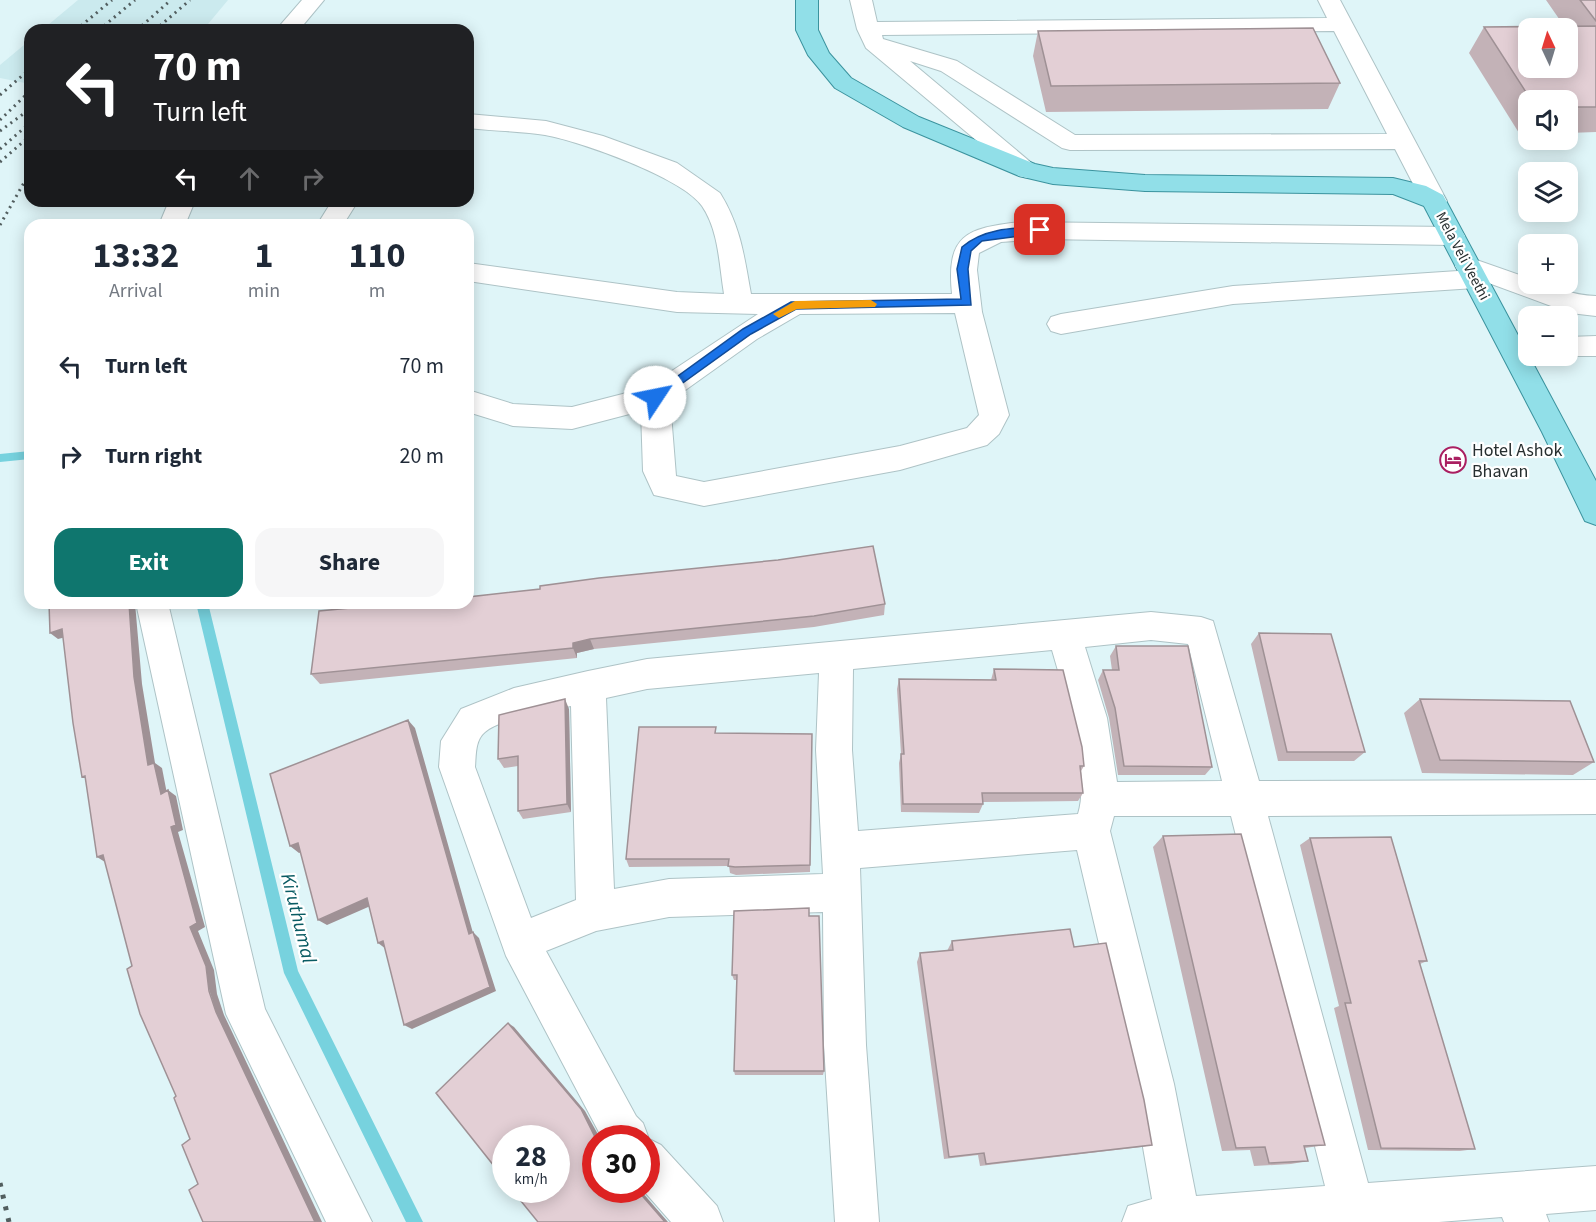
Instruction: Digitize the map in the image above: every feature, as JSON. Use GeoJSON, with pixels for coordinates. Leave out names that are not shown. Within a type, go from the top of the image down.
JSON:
{"type":"FeatureCollection","features":[{"type":"Feature","properties":{"kind":"main road"},"geometry":{"type":"LineString","coordinates":[[807,0],[807,30],[819,55],[843,83],[911,122],[1028,170],[1053,176],[1145,183],[1393,186],[1417,192],[1434,201]]}},
{"type":"Feature","properties":{"kind":"main road","name":"Mela Veli Veethi"},"geometry":{"type":"LineString","coordinates":[[1434,201],[1472,273],[1518,344]]}},
{"type":"Feature","properties":{"kind":"main road","name":"Mela Veli Veethi"},"geometry":{"type":"LineString","coordinates":[[1529,366],[1596,512]]}},
{"type":"Feature","properties":{"kind":"street"},"geometry":{"type":"LineString","coordinates":[[292,24],[313,0]]}},
{"type":"Feature","properties":{"kind":"street"},"geometry":{"type":"LineString","coordinates":[[1307,3],[1330,1]]}},
{"type":"Feature","properties":{"kind":"street","name":"Mela Veli Veethi"},"geometry":{"type":"LineString","coordinates":[[1330,1],[1434,201]]}},
{"type":"Feature","properties":{"kind":"street"},"geometry":{"type":"LineString","coordinates":[[866,20],[886,7]]}},
{"type":"Feature","properties":{"kind":"street"},"geometry":{"type":"LineString","coordinates":[[866,20],[1342,24]]}},
{"type":"Feature","properties":{"kind":"street"},"geometry":{"type":"LineString","coordinates":[[866,20],[949,66],[1070,143],[1402,141]]}},
{"type":"Feature","properties":{"kind":"street"},"geometry":{"type":"LineString","coordinates":[[866,20],[1028,170]]}},
{"type":"Feature","properties":{"kind":"street"},"geometry":{"type":"LineString","coordinates":[[474,122],[546,128],[595,141],[668,170],[685,181],[711,199],[727,230],[739,303]]}},
{"type":"Feature","properties":{"kind":"street"},"geometry":{"type":"LineString","coordinates":[[655,397],[658,471],[664,486],[686,493],[704,494],[900,458],[977,437],[989,426],[994,415],[967,303],[962,269],[966,249],[979,238],[1014,231],[1452,236]]}},
{"type":"Feature","properties":{"kind":"street"},"geometry":{"type":"LineString","coordinates":[[474,273],[677,302],[795,305],[967,303]]}},
{"type":"Feature","properties":{"kind":"street"},"geometry":{"type":"LineString","coordinates":[[1061,324],[1233,295],[1472,273],[1580,306],[1596,306]]}},
{"type":"Feature","properties":{"kind":"street"},"geometry":{"type":"LineString","coordinates":[[474,403],[513,415],[572,417],[655,397],[747,332],[795,305]]}},
{"type":"Feature","properties":{"kind":"street"},"geometry":{"type":"LineString","coordinates":[[1578,347],[1596,346]]}},
{"type":"Feature","properties":{"kind":"street"},"geometry":{"type":"LineString","coordinates":[[153,609],[246,1014],[350,1222]]}},
{"type":"Feature","properties":{"kind":"street"},"geometry":{"type":"LineString","coordinates":[[621,1125],[520,942],[457,767],[459,741],[473,720],[514,704],[647,674],[1150,626],[1200,631],[1352,1206]]}},
{"type":"Feature","properties":{"kind":"street"},"geometry":{"type":"LineString","coordinates":[[1064,633],[1089,718],[1096,815],[1153,1084],[1161,1220],[1352,1206],[1521,1208],[1596,1188]]}},
{"type":"Feature","properties":{"kind":"street"},"geometry":{"type":"LineString","coordinates":[[836,656],[834,750],[841,851],[845,1045],[857,1222]]}},
{"type":"Feature","properties":{"kind":"street"},"geometry":{"type":"LineString","coordinates":[[588,686],[596,912]]}},
{"type":"Feature","properties":{"kind":"street"},"geometry":{"type":"LineString","coordinates":[[841,851],[1096,815],[1244,799],[1596,797]]}},
{"type":"Feature","properties":{"kind":"street"},"geometry":{"type":"LineString","coordinates":[[520,942],[596,912],[669,898],[842,892]]}},
{"type":"Feature","properties":{"kind":"street"},"geometry":{"type":"LineString","coordinates":[[660,1176],[701,1222]]}},
{"type":"Feature","properties":{"kind":"shaded area"},"geometry":{"type":"Polygon","coordinates":[[[78,0],[228,0],[208,24],[49,24],[78,0]]]}},
{"type":"Feature","properties":{"kind":"shaded area"},"geometry":{"type":"Polygon","coordinates":[[[24,45],[24,83],[0,78],[0,65],[24,45]]]}},
{"type":"Feature","properties":{"kind":"building"},"geometry":{"type":"Polygon","coordinates":[[[1580,0],[1596,0],[1596,21],[1580,0]]]}},
{"type":"Feature","properties":{"kind":"building"},"geometry":{"type":"Polygon","coordinates":[[[1578,26],[1596,26],[1596,107],[1578,107],[1578,90],[1525,90],[1484,27],[1518,27],[1518,78],[1578,78],[1578,26]]]}},
{"type":"Feature","properties":{"kind":"building"},"geometry":{"type":"Polygon","coordinates":[[[1313,28],[1340,83],[1051,86],[1038,31],[1313,28]]]}},
{"type":"Feature","properties":{"kind":"building"},"geometry":{"type":"Polygon","coordinates":[[[873,546],[885,604],[814,616],[590,639],[573,643],[573,648],[311,674],[319,611],[474,609],[474,596],[540,589],[540,586],[599,578],[778,560],[873,546]]]}},
{"type":"Feature","properties":{"kind":"building"},"geometry":{"type":"Polygon","coordinates":[[[49,609],[129,609],[134,677],[148,765],[154,763],[161,794],[168,790],[176,825],[171,827],[197,923],[190,927],[206,966],[209,991],[216,1012],[315,1222],[203,1222],[189,1190],[198,1184],[182,1145],[190,1139],[174,1098],[176,1096],[140,1014],[127,969],[132,966],[103,855],[97,857],[85,776],[82,777],[73,723],[62,629],[50,633],[49,609]]]}},
{"type":"Feature","properties":{"kind":"building"},"geometry":{"type":"Polygon","coordinates":[[[1259,633],[1331,634],[1365,752],[1287,752],[1259,633]]]}},
{"type":"Feature","properties":{"kind":"building"},"geometry":{"type":"Polygon","coordinates":[[[1116,646],[1188,646],[1212,767],[1124,766],[1115,708],[1103,670],[1119,670],[1116,646]]]}},
{"type":"Feature","properties":{"kind":"building"},"geometry":{"type":"Polygon","coordinates":[[[994,669],[1063,670],[1082,747],[1084,766],[1080,766],[1083,793],[982,793],[983,804],[903,804],[901,754],[904,754],[899,679],[996,680],[994,669]]]}},
{"type":"Feature","properties":{"kind":"building"},"geometry":{"type":"Polygon","coordinates":[[[565,699],[567,804],[518,811],[518,756],[498,759],[499,715],[565,699]]]}},
{"type":"Feature","properties":{"kind":"building"},"geometry":{"type":"Polygon","coordinates":[[[1420,699],[1570,701],[1594,762],[1440,760],[1420,699]]]}},
{"type":"Feature","properties":{"kind":"building"},"geometry":{"type":"Polygon","coordinates":[[[408,720],[469,934],[473,932],[490,987],[404,1025],[383,941],[378,943],[367,898],[318,920],[298,843],[290,846],[270,774],[408,720]]]}},
{"type":"Feature","properties":{"kind":"building"},"geometry":{"type":"Polygon","coordinates":[[[639,727],[716,727],[715,733],[812,734],[810,865],[735,867],[728,866],[729,859],[626,859],[639,727]]]}},
{"type":"Feature","properties":{"kind":"building"},"geometry":{"type":"Polygon","coordinates":[[[1241,834],[1325,1145],[1304,1146],[1308,1161],[1269,1163],[1265,1147],[1236,1148],[1163,836],[1241,834]]]}},
{"type":"Feature","properties":{"kind":"building"},"geometry":{"type":"Polygon","coordinates":[[[1391,837],[1427,961],[1419,961],[1475,1149],[1381,1148],[1345,1003],[1351,1003],[1310,838],[1391,837]]]}},
{"type":"Feature","properties":{"kind":"building"},"geometry":{"type":"Polygon","coordinates":[[[809,908],[809,916],[819,916],[824,1071],[734,1071],[737,975],[732,975],[734,911],[809,908]]]}},
{"type":"Feature","properties":{"kind":"building"},"geometry":{"type":"Polygon","coordinates":[[[1070,929],[1074,947],[1106,943],[1144,1100],[1152,1145],[986,1164],[984,1153],[949,1157],[920,953],[953,950],[952,941],[1070,929]]]}},
{"type":"Feature","properties":{"kind":"building"},"geometry":{"type":"Polygon","coordinates":[[[508,1023],[581,1109],[589,1125],[582,1125],[582,1203],[648,1203],[665,1222],[538,1222],[523,1203],[570,1203],[570,1125],[492,1125],[492,1163],[436,1093],[508,1023]]]}},
{"type":"Feature","properties":{"kind":"waterway","name":"Kiruthumal"},"geometry":{"type":"LineString","coordinates":[[0,458],[24,456]]}},
{"type":"Feature","properties":{"kind":"waterway","name":"Kiruthumal"},"geometry":{"type":"LineString","coordinates":[[203,609],[291,973],[415,1222]]}},
{"type":"Feature","properties":{"kind":"railway"},"geometry":{"type":"LineString","coordinates":[[83,24],[112,0]]}},
{"type":"Feature","properties":{"kind":"railway"},"geometry":{"type":"LineString","coordinates":[[106,24],[135,0]]}},
{"type":"Feature","properties":{"kind":"railway"},"geometry":{"type":"LineString","coordinates":[[144,24],[171,0]]}},
{"type":"Feature","properties":{"kind":"railway"},"geometry":{"type":"LineString","coordinates":[[162,24],[190,0]]}},
{"type":"Feature","properties":{"kind":"railway"},"geometry":{"type":"LineString","coordinates":[[0,95],[24,74]]}},
{"type":"Feature","properties":{"kind":"railway"},"geometry":{"type":"LineString","coordinates":[[0,120],[24,97]]}},
{"type":"Feature","properties":{"kind":"railway"},"geometry":{"type":"LineString","coordinates":[[0,131],[24,113]]}},
{"type":"Feature","properties":{"kind":"railway"},"geometry":{"type":"LineString","coordinates":[[0,149],[24,128]]}},
{"type":"Feature","properties":{"kind":"railway"},"geometry":{"type":"LineString","coordinates":[[0,162],[24,141]]}},
{"type":"Feature","properties":{"kind":"railway"},"geometry":{"type":"LineString","coordinates":[[0,225],[24,183]]}},
{"type":"Feature","properties":{"kind":"railway"},"geometry":{"type":"LineString","coordinates":[[0,1183],[9,1222]]}},
{"type":"Feature","properties":{"kind":"slow traffic"},"geometry":{"type":"LineString","coordinates":[[779,314],[795,305],[871,304]]}},
{"type":"Feature","properties":{"kind":"place","name":"Hotel Ashok Bhavan"},"geometry":{"type":"Point","coordinates":[1453,460]}},
{"type":"Feature","properties":{"kind":"route"},"geometry":{"type":"LineString","coordinates":[[655,397],[747,332],[795,305],[967,303],[962,269],[966,249],[979,238],[1014,231],[1040,230]]}}]}
